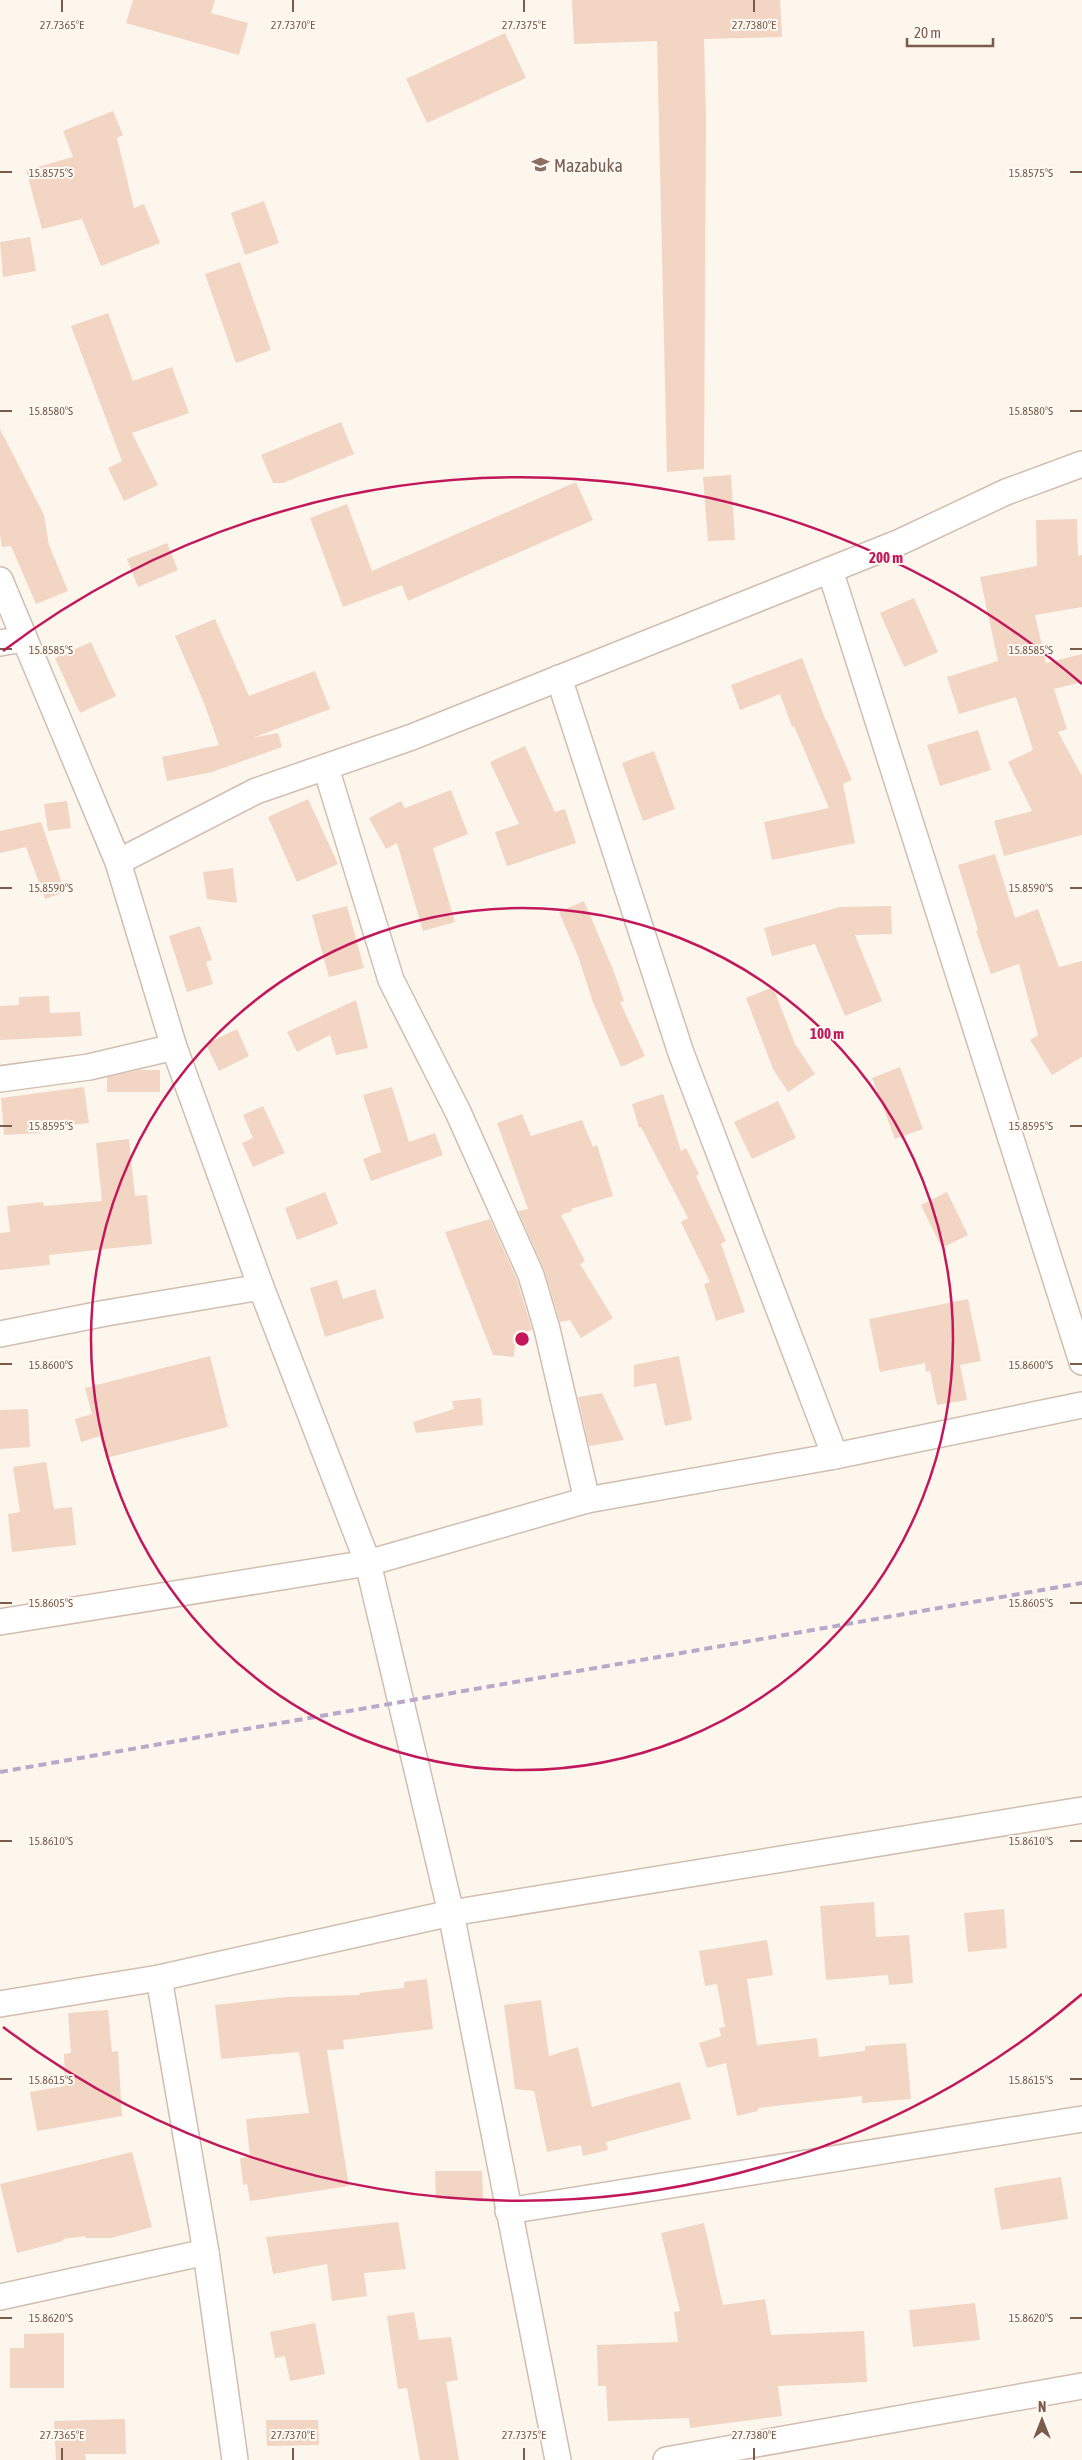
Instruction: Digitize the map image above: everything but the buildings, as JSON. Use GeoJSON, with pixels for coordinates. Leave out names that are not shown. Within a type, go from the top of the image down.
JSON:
{"type":"FeatureCollection","features":[{"type":"Feature","properties":{"kind":"street"},"geometry":{"type":"LineString","coordinates":[[118,862],[256,791],[412,737],[900,542],[1006,492],[1082,464]]}},
{"type":"Feature","properties":{"kind":"street"},"geometry":{"type":"LineString","coordinates":[[830,570],[1082,1362]]}},
{"type":"Feature","properties":{"kind":"street"},"geometry":{"type":"LineString","coordinates":[[0,580],[118,862],[174,1047],[262,1287],[368,1563],[451,1913],[558,2460]]}},
{"type":"Feature","properties":{"kind":"street"},"geometry":{"type":"LineString","coordinates":[[0,643],[24,639]]}},
{"type":"Feature","properties":{"kind":"street"},"geometry":{"type":"LineString","coordinates":[[559,678],[681,1054],[835,1456]]}},
{"type":"Feature","properties":{"kind":"street"},"geometry":{"type":"LineString","coordinates":[[326,768],[391,980],[458,1112],[531,1275],[547,1329],[587,1500]]}},
{"type":"Feature","properties":{"kind":"street"},"geometry":{"type":"LineString","coordinates":[[0,1079],[89,1067],[174,1047]]}},
{"type":"Feature","properties":{"kind":"street"},"geometry":{"type":"LineString","coordinates":[[0,1334],[106,1313],[262,1287]]}},
{"type":"Feature","properties":{"kind":"street"},"geometry":{"type":"LineString","coordinates":[[0,1622],[368,1563],[587,1500],[835,1456],[1082,1405]]}},
{"type":"Feature","properties":{"kind":"street"},"geometry":{"type":"LineString","coordinates":[[0,2004],[159,1978],[451,1913],[1082,1810]]}},
{"type":"Feature","properties":{"kind":"street"},"geometry":{"type":"LineString","coordinates":[[159,1978],[206,2252],[235,2460]]}},
{"type":"Feature","properties":{"kind":"street"},"geometry":{"type":"LineString","coordinates":[[508,2211],[1082,2119]]}},
{"type":"Feature","properties":{"kind":"street"},"geometry":{"type":"LineString","coordinates":[[0,2297],[206,2252]]}},
{"type":"Feature","properties":{"kind":"street"},"geometry":{"type":"LineString","coordinates":[[666,2460],[1082,2386]]}},
{"type":"Feature","properties":{"kind":"railway"},"geometry":{"type":"LineString","coordinates":[[0,1772],[1082,1583]]}},
{"type":"Feature","properties":{"kind":"place","name":"Mazabuka"},"geometry":{"type":"Point","coordinates":[540,165]}}]}
